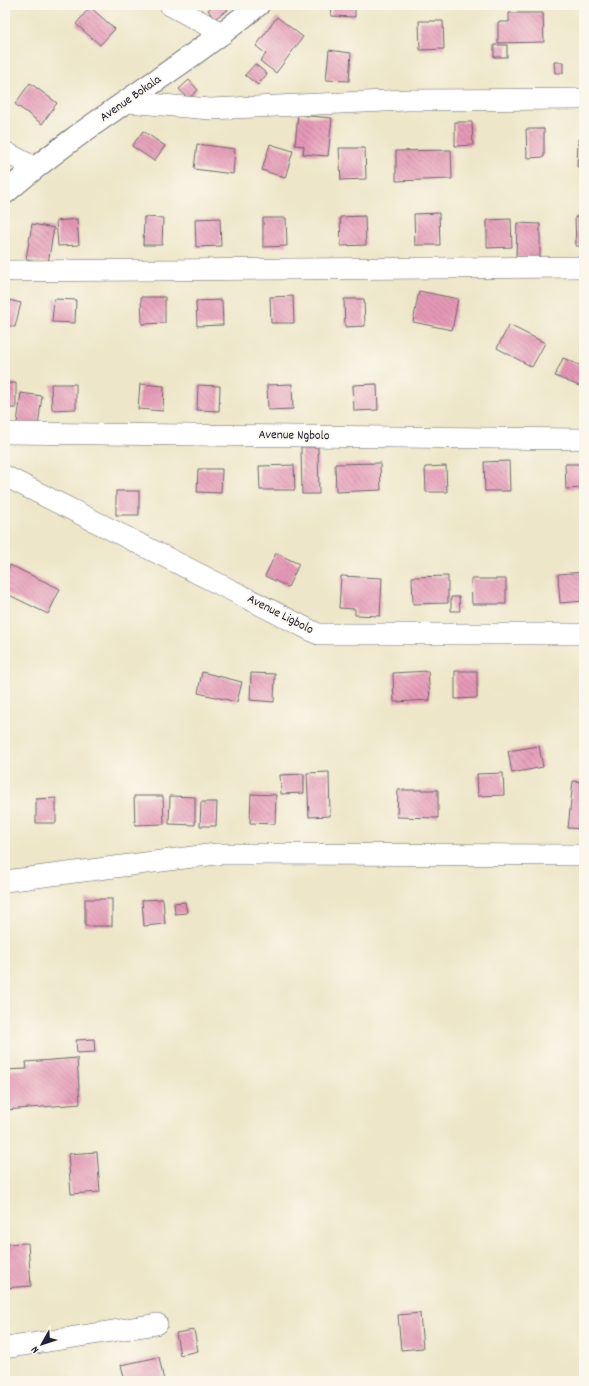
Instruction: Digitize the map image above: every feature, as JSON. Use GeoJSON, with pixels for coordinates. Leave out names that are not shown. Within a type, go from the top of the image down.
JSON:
{"type":"FeatureCollection","features":[{"type":"Feature","properties":{"kind":"street"},"geometry":{"type":"LineString","coordinates":[[170,5],[223,34]]}},
{"type":"Feature","properties":{"kind":"street","name":"Avenue Bokala"},"geometry":{"type":"LineString","coordinates":[[5,193],[34,167],[223,34],[258,5]]}},
{"type":"Feature","properties":{"kind":"street"},"geometry":{"type":"LineString","coordinates":[[127,102],[210,109],[407,100],[584,99]]}},
{"type":"Feature","properties":{"kind":"street"},"geometry":{"type":"LineString","coordinates":[[5,152],[34,167]]}},
{"type":"Feature","properties":{"kind":"street"},"geometry":{"type":"LineString","coordinates":[[5,271],[584,267]]}},
{"type":"Feature","properties":{"kind":"street","name":"Avenue Ngbolo"},"geometry":{"type":"LineString","coordinates":[[5,433],[584,439]]}},
{"type":"Feature","properties":{"kind":"street","name":"Avenue Ligbolo"},"geometry":{"type":"LineString","coordinates":[[5,476],[318,634],[584,634]]}},
{"type":"Feature","properties":{"kind":"street"},"geometry":{"type":"LineString","coordinates":[[5,881],[216,854],[584,855]]}},
{"type":"Feature","properties":{"kind":"street"},"geometry":{"type":"LineString","coordinates":[[5,1348],[157,1324]]}},
{"type":"Feature","properties":{"kind":"building"},"geometry":{"type":"Polygon","coordinates":[[[214,5],[224,5],[228,10],[214,19],[208,10],[214,5]]]}},
{"type":"Feature","properties":{"kind":"building"},"geometry":{"type":"Polygon","coordinates":[[[332,5],[355,5],[355,17],[331,16],[332,5]]]}},
{"type":"Feature","properties":{"kind":"building"},"geometry":{"type":"Polygon","coordinates":[[[90,7],[115,29],[100,45],[76,24],[90,7]]]}},
{"type":"Feature","properties":{"kind":"building"},"geometry":{"type":"Polygon","coordinates":[[[509,13],[543,13],[544,42],[498,43],[498,22],[509,22],[509,13]]]}},
{"type":"Feature","properties":{"kind":"building"},"geometry":{"type":"Polygon","coordinates":[[[277,17],[303,37],[276,73],[260,61],[266,54],[256,46],[277,17]]]}},
{"type":"Feature","properties":{"kind":"building"},"geometry":{"type":"Polygon","coordinates":[[[419,21],[443,21],[444,49],[420,50],[419,21]]]}},
{"type":"Feature","properties":{"kind":"building"},"geometry":{"type":"Polygon","coordinates":[[[494,45],[507,45],[507,57],[494,57],[494,45]]]}},
{"type":"Feature","properties":{"kind":"building"},"geometry":{"type":"Polygon","coordinates":[[[329,50],[351,53],[349,81],[326,80],[329,50]]]}},
{"type":"Feature","properties":{"kind":"building"},"geometry":{"type":"Polygon","coordinates":[[[554,62],[563,62],[563,73],[555,73],[554,62]]]}},
{"type":"Feature","properties":{"kind":"building"},"geometry":{"type":"Polygon","coordinates":[[[255,64],[267,74],[258,85],[245,75],[255,64]]]}},
{"type":"Feature","properties":{"kind":"building"},"geometry":{"type":"Polygon","coordinates":[[[189,80],[198,90],[188,99],[179,89],[189,80]]]}},
{"type":"Feature","properties":{"kind":"building"},"geometry":{"type":"Polygon","coordinates":[[[30,83],[57,103],[42,124],[15,104],[30,83]]]}},
{"type":"Feature","properties":{"kind":"building"},"geometry":{"type":"Polygon","coordinates":[[[298,115],[332,118],[328,156],[303,154],[304,146],[295,145],[298,115]]]}},
{"type":"Feature","properties":{"kind":"building"},"geometry":{"type":"Polygon","coordinates":[[[455,122],[472,122],[473,145],[455,146],[455,122]]]}},
{"type":"Feature","properties":{"kind":"building"},"geometry":{"type":"Polygon","coordinates":[[[526,129],[544,129],[544,157],[527,158],[526,129]]]}},
{"type":"Feature","properties":{"kind":"building"},"geometry":{"type":"Polygon","coordinates":[[[143,131],[165,146],[154,161],[132,146],[143,131]]]}},
{"type":"Feature","properties":{"kind":"building"},"geometry":{"type":"Polygon","coordinates":[[[578,139],[584,139],[584,167],[577,167],[578,139]]]}},
{"type":"Feature","properties":{"kind":"building"},"geometry":{"type":"Polygon","coordinates":[[[197,144],[235,149],[233,174],[194,169],[197,144]]]}},
{"type":"Feature","properties":{"kind":"building"},"geometry":{"type":"Polygon","coordinates":[[[270,144],[293,151],[285,178],[262,170],[270,144]]]}},
{"type":"Feature","properties":{"kind":"building"},"geometry":{"type":"Polygon","coordinates":[[[339,148],[365,148],[366,179],[341,180],[339,148]]]}},
{"type":"Feature","properties":{"kind":"building"},"geometry":{"type":"Polygon","coordinates":[[[451,150],[452,179],[396,181],[396,151],[451,150]]]}},
{"type":"Feature","properties":{"kind":"building"},"geometry":{"type":"Polygon","coordinates":[[[439,213],[440,245],[415,245],[414,214],[439,213]]]}},
{"type":"Feature","properties":{"kind":"building"},"geometry":{"type":"Polygon","coordinates":[[[365,216],[366,245],[341,246],[340,217],[365,216]]]}},
{"type":"Feature","properties":{"kind":"building"},"geometry":{"type":"Polygon","coordinates":[[[144,217],[163,218],[162,245],[143,245],[144,217]]]}},
{"type":"Feature","properties":{"kind":"building"},"geometry":{"type":"Polygon","coordinates":[[[575,217],[584,217],[584,246],[576,246],[575,217]]]}},
{"type":"Feature","properties":{"kind":"building"},"geometry":{"type":"Polygon","coordinates":[[[220,218],[221,246],[196,247],[195,219],[220,218]]]}},
{"type":"Feature","properties":{"kind":"building"},"geometry":{"type":"Polygon","coordinates":[[[263,218],[286,218],[287,246],[263,247],[263,218]]]}},
{"type":"Feature","properties":{"kind":"building"},"geometry":{"type":"Polygon","coordinates":[[[77,219],[79,245],[58,246],[56,221],[77,219]]]}},
{"type":"Feature","properties":{"kind":"building"},"geometry":{"type":"Polygon","coordinates":[[[511,219],[512,247],[487,248],[487,220],[511,219]]]}},
{"type":"Feature","properties":{"kind":"building"},"geometry":{"type":"Polygon","coordinates":[[[517,223],[540,224],[540,258],[516,257],[517,223]]]}},
{"type":"Feature","properties":{"kind":"building"},"geometry":{"type":"Polygon","coordinates":[[[32,224],[54,228],[48,263],[26,259],[32,224]]]}},
{"type":"Feature","properties":{"kind":"building"},"geometry":{"type":"Polygon","coordinates":[[[419,291],[458,299],[452,330],[413,322],[419,291]]]}},
{"type":"Feature","properties":{"kind":"building"},"geometry":{"type":"Polygon","coordinates":[[[293,296],[294,323],[271,323],[270,297],[293,296]]]}},
{"type":"Feature","properties":{"kind":"building"},"geometry":{"type":"Polygon","coordinates":[[[141,297],[165,297],[165,323],[142,324],[141,297]]]}},
{"type":"Feature","properties":{"kind":"building"},"geometry":{"type":"Polygon","coordinates":[[[5,299],[21,303],[15,327],[5,325],[5,299]]]}},
{"type":"Feature","properties":{"kind":"building"},"geometry":{"type":"Polygon","coordinates":[[[54,299],[76,300],[75,323],[52,322],[54,299]]]}},
{"type":"Feature","properties":{"kind":"building"},"geometry":{"type":"Polygon","coordinates":[[[344,299],[364,299],[365,326],[345,327],[344,299]]]}},
{"type":"Feature","properties":{"kind":"building"},"geometry":{"type":"Polygon","coordinates":[[[222,300],[223,325],[197,326],[196,301],[222,300]]]}},
{"type":"Feature","properties":{"kind":"building"},"geometry":{"type":"Polygon","coordinates":[[[509,325],[545,343],[532,367],[497,348],[509,325]]]}},
{"type":"Feature","properties":{"kind":"building"},"geometry":{"type":"Polygon","coordinates":[[[563,358],[584,367],[584,388],[555,376],[563,358]]]}},
{"type":"Feature","properties":{"kind":"building"},"geometry":{"type":"Polygon","coordinates":[[[5,383],[16,383],[16,408],[5,408],[5,383]]]}},
{"type":"Feature","properties":{"kind":"building"},"geometry":{"type":"Polygon","coordinates":[[[51,384],[76,384],[76,409],[52,410],[51,384]]]}},
{"type":"Feature","properties":{"kind":"building"},"geometry":{"type":"Polygon","coordinates":[[[140,384],[164,386],[163,411],[138,409],[140,384]]]}},
{"type":"Feature","properties":{"kind":"building"},"geometry":{"type":"Polygon","coordinates":[[[292,384],[293,409],[268,410],[267,385],[292,384]]]}},
{"type":"Feature","properties":{"kind":"building"},"geometry":{"type":"Polygon","coordinates":[[[377,384],[378,410],[354,411],[353,385],[377,384]]]}},
{"type":"Feature","properties":{"kind":"building"},"geometry":{"type":"Polygon","coordinates":[[[198,385],[220,386],[219,411],[197,410],[198,385]]]}},
{"type":"Feature","properties":{"kind":"building"},"geometry":{"type":"Polygon","coordinates":[[[21,393],[42,396],[38,426],[17,423],[21,393]]]}},
{"type":"Feature","properties":{"kind":"building"},"geometry":{"type":"Polygon","coordinates":[[[301,447],[318,447],[319,494],[302,494],[301,447]]]}},
{"type":"Feature","properties":{"kind":"building"},"geometry":{"type":"Polygon","coordinates":[[[509,461],[510,491],[485,491],[484,462],[509,461]]]}},
{"type":"Feature","properties":{"kind":"building"},"geometry":{"type":"Polygon","coordinates":[[[380,463],[381,490],[336,492],[335,464],[380,463]]]}},
{"type":"Feature","properties":{"kind":"building"},"geometry":{"type":"Polygon","coordinates":[[[565,464],[584,464],[584,488],[566,489],[565,464]]]}},
{"type":"Feature","properties":{"kind":"building"},"geometry":{"type":"Polygon","coordinates":[[[294,465],[295,490],[260,490],[259,466],[294,465]]]}},
{"type":"Feature","properties":{"kind":"building"},"geometry":{"type":"Polygon","coordinates":[[[446,466],[447,492],[426,492],[425,467],[446,466]]]}},
{"type":"Feature","properties":{"kind":"building"},"geometry":{"type":"Polygon","coordinates":[[[198,469],[222,469],[221,493],[197,492],[198,469]]]}},
{"type":"Feature","properties":{"kind":"building"},"geometry":{"type":"Polygon","coordinates":[[[116,491],[139,491],[139,515],[116,515],[116,491]]]}},
{"type":"Feature","properties":{"kind":"building"},"geometry":{"type":"Polygon","coordinates":[[[276,553],[299,564],[288,587],[265,576],[276,553]]]}},
{"type":"Feature","properties":{"kind":"building"},"geometry":{"type":"Polygon","coordinates":[[[10,565],[60,589],[48,614],[5,593],[5,575],[10,565]]]}},
{"type":"Feature","properties":{"kind":"building"},"geometry":{"type":"Polygon","coordinates":[[[584,572],[584,601],[560,603],[558,574],[584,572]]]}},
{"type":"Feature","properties":{"kind":"building"},"geometry":{"type":"Polygon","coordinates":[[[341,576],[382,578],[380,616],[355,615],[355,609],[339,608],[341,576]]]}},
{"type":"Feature","properties":{"kind":"building"},"geometry":{"type":"Polygon","coordinates":[[[448,576],[448,603],[413,604],[412,577],[448,576]]]}},
{"type":"Feature","properties":{"kind":"building"},"geometry":{"type":"Polygon","coordinates":[[[471,579],[506,579],[506,604],[472,604],[471,579]]]}},
{"type":"Feature","properties":{"kind":"building"},"geometry":{"type":"Polygon","coordinates":[[[451,597],[459,597],[460,611],[451,611],[451,597]]]}},
{"type":"Feature","properties":{"kind":"building"},"geometry":{"type":"Polygon","coordinates":[[[428,671],[430,700],[394,702],[393,673],[428,671]]]}},
{"type":"Feature","properties":{"kind":"building"},"geometry":{"type":"Polygon","coordinates":[[[455,671],[477,671],[477,698],[455,699],[455,671]]]}},
{"type":"Feature","properties":{"kind":"building"},"geometry":{"type":"Polygon","coordinates":[[[202,672],[242,682],[237,702],[198,693],[202,672]]]}},
{"type":"Feature","properties":{"kind":"building"},"geometry":{"type":"Polygon","coordinates":[[[251,673],[275,674],[274,702],[250,700],[251,673]]]}},
{"type":"Feature","properties":{"kind":"building"},"geometry":{"type":"Polygon","coordinates":[[[539,746],[543,767],[512,773],[508,751],[539,746]]]}},
{"type":"Feature","properties":{"kind":"building"},"geometry":{"type":"Polygon","coordinates":[[[329,772],[330,816],[309,817],[307,773],[329,772]]]}},
{"type":"Feature","properties":{"kind":"building"},"geometry":{"type":"Polygon","coordinates":[[[503,773],[504,795],[478,796],[477,774],[503,773]]]}},
{"type":"Feature","properties":{"kind":"building"},"geometry":{"type":"Polygon","coordinates":[[[304,774],[304,793],[281,794],[280,775],[304,774]]]}},
{"type":"Feature","properties":{"kind":"building"},"geometry":{"type":"Polygon","coordinates":[[[573,781],[584,782],[584,829],[568,828],[573,781]]]}},
{"type":"Feature","properties":{"kind":"building"},"geometry":{"type":"Polygon","coordinates":[[[398,790],[438,790],[438,818],[397,817],[398,790]]]}},
{"type":"Feature","properties":{"kind":"building"},"geometry":{"type":"Polygon","coordinates":[[[251,794],[276,795],[275,824],[250,823],[251,794]]]}},
{"type":"Feature","properties":{"kind":"building"},"geometry":{"type":"Polygon","coordinates":[[[134,796],[163,796],[164,824],[135,825],[134,796]]]}},
{"type":"Feature","properties":{"kind":"building"},"geometry":{"type":"Polygon","coordinates":[[[170,796],[195,797],[195,825],[169,824],[170,796]]]}},
{"type":"Feature","properties":{"kind":"building"},"geometry":{"type":"Polygon","coordinates":[[[56,798],[56,823],[36,823],[36,799],[56,798]]]}},
{"type":"Feature","properties":{"kind":"building"},"geometry":{"type":"Polygon","coordinates":[[[201,802],[217,802],[216,826],[200,826],[201,802]]]}},
{"type":"Feature","properties":{"kind":"building"},"geometry":{"type":"Polygon","coordinates":[[[85,899],[112,899],[112,926],[85,926],[85,899]]]}},
{"type":"Feature","properties":{"kind":"building"},"geometry":{"type":"Polygon","coordinates":[[[163,899],[165,924],[144,926],[142,900],[163,899]]]}},
{"type":"Feature","properties":{"kind":"building"},"geometry":{"type":"Polygon","coordinates":[[[185,902],[187,913],[175,914],[174,903],[185,902]]]}},
{"type":"Feature","properties":{"kind":"building"},"geometry":{"type":"Polygon","coordinates":[[[94,1039],[95,1052],[77,1053],[76,1040],[94,1039]]]}},
{"type":"Feature","properties":{"kind":"building"},"geometry":{"type":"Polygon","coordinates":[[[77,1058],[80,1104],[5,1110],[5,1070],[27,1069],[26,1062],[77,1058]]]}},
{"type":"Feature","properties":{"kind":"building"},"geometry":{"type":"Polygon","coordinates":[[[97,1152],[100,1192],[71,1194],[68,1154],[97,1152]]]}},
{"type":"Feature","properties":{"kind":"building"},"geometry":{"type":"Polygon","coordinates":[[[28,1243],[31,1286],[5,1288],[5,1244],[28,1243]]]}},
{"type":"Feature","properties":{"kind":"building"},"geometry":{"type":"Polygon","coordinates":[[[420,1313],[423,1348],[401,1350],[398,1315],[420,1313]]]}},
{"type":"Feature","properties":{"kind":"building"},"geometry":{"type":"Polygon","coordinates":[[[194,1330],[198,1351],[180,1355],[176,1333],[194,1330]]]}},
{"type":"Feature","properties":{"kind":"building"},"geometry":{"type":"Polygon","coordinates":[[[159,1357],[164,1381],[125,1381],[121,1365],[159,1357]]]}},
{"type":"Feature","properties":{"kind":"building"},"geometry":{"type":"Polygon","coordinates":[[[70,1377],[71,1381],[47,1381],[47,1380],[70,1377]]]}}]}
